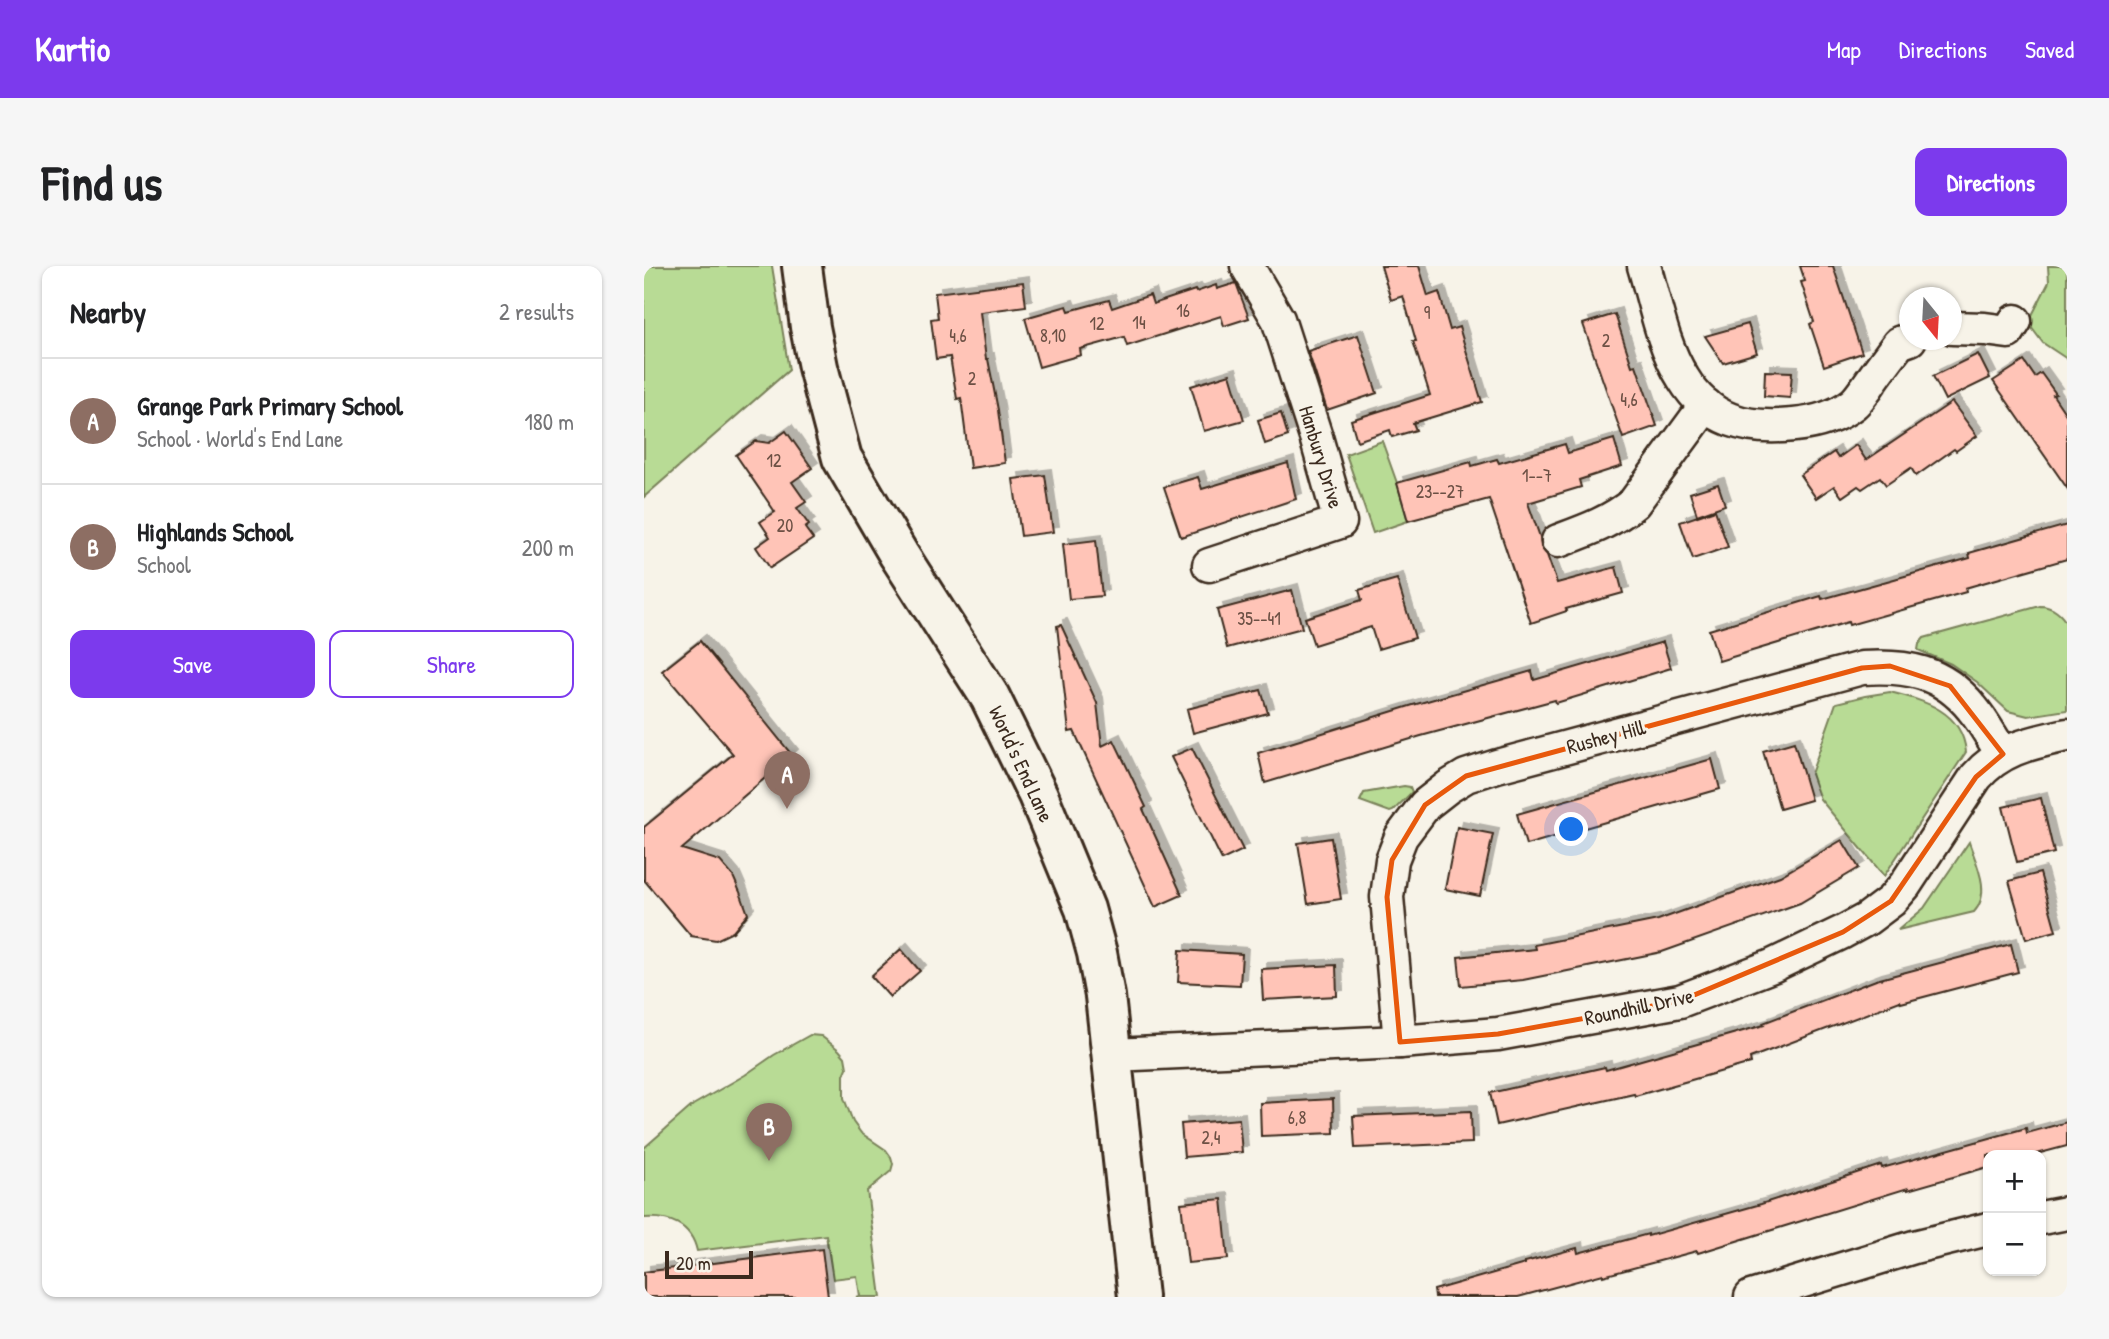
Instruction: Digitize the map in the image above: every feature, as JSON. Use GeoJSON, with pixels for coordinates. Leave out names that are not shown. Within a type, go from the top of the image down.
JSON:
{"type":"FeatureCollection","features":[{"type":"Feature","properties":{"kind":"street","name":"World's End Lane"},"geometry":{"type":"LineString","coordinates":[[802,266],[818,367],[842,458],[898,555],[990,697],[1038,795],[1088,920],[1101,974],[1113,1055],[1138,1297]]}},
{"type":"Feature","properties":{"kind":"street","name":"Hanbury Drive"},"geometry":{"type":"LineString","coordinates":[[1209,565],[1340,522],[1278,319],[1247,266]]}},
{"type":"Feature","properties":{"kind":"street"},"geometry":{"type":"LineString","coordinates":[[1644,266],[1673,359],[1688,386],[1706,405],[1728,419],[1751,426],[1813,424],[1835,415],[1855,403],[1899,343]]}},
{"type":"Feature","properties":{"kind":"street"},"geometry":{"type":"LineString","coordinates":[[1962,328],[2008,332],[2015,321]]}},
{"type":"Feature","properties":{"kind":"street"},"geometry":{"type":"LineString","coordinates":[[1558,541],[1593,528],[1620,514],[1634,503],[1706,405]]}},
{"type":"Feature","properties":{"kind":"street","name":"Rushey Hill"},"geometry":{"type":"LineString","coordinates":[[1400,1042],[1387,897],[1392,860],[1401,837],[1425,805],[1466,776],[1862,668],[1890,666],[1928,675],[1950,686],[1970,706],[2003,754]]}},
{"type":"Feature","properties":{"kind":"street","name":"Roundhill Drive"},"geometry":{"type":"LineString","coordinates":[[1113,1055],[1400,1042],[1498,1034],[1680,1000],[1772,966],[1867,919],[1891,901],[1905,885],[1988,763],[2029,743],[2067,735]]}},
{"type":"Feature","properties":{"kind":"street"},"geometry":{"type":"LineString","coordinates":[[2046,1217],[2067,1213]]}},
{"type":"Feature","properties":{"kind":"street"},"geometry":{"type":"LineString","coordinates":[[1751,1297],[1902,1251],[1983,1230]]}},
{"type":"Feature","properties":{"kind":"highlighted area"},"geometry":{"type":"Polygon","coordinates":[[[1890,666],[1950,686],[2003,754],[1976,777],[1891,901],[1843,932],[1680,1001],[1498,1034],[1400,1042],[1387,897],[1392,860],[1425,805],[1466,776],[1862,668],[1890,666]]]}},
{"type":"Feature","properties":{"kind":"green space"},"geometry":{"type":"Polygon","coordinates":[[[644,266],[772,266],[789,370],[644,497],[644,266]]]}},
{"type":"Feature","properties":{"kind":"green space"},"geometry":{"type":"Polygon","coordinates":[[[2048,266],[2067,266],[2067,359],[2043,343],[2028,323],[2049,282],[2048,266]]]}},
{"type":"Feature","properties":{"kind":"green space"},"geometry":{"type":"Polygon","coordinates":[[[1382,441],[1408,521],[1373,533],[1346,454],[1382,441]]]}},
{"type":"Feature","properties":{"kind":"green space"},"geometry":{"type":"Polygon","coordinates":[[[2040,606],[2056,612],[2067,625],[2067,710],[2028,716],[2008,711],[1977,682],[1951,664],[1918,650],[1924,638],[2040,606]]]}},
{"type":"Feature","properties":{"kind":"green space"},"geometry":{"type":"Polygon","coordinates":[[[1890,692],[1928,704],[1949,717],[1963,738],[1966,752],[1884,876],[1820,799],[1811,774],[1836,703],[1890,692]]]}},
{"type":"Feature","properties":{"kind":"green space"},"geometry":{"type":"Polygon","coordinates":[[[1410,787],[1412,792],[1393,811],[1360,801],[1364,793],[1410,787]]]}},
{"type":"Feature","properties":{"kind":"green space"},"geometry":{"type":"Polygon","coordinates":[[[1969,842],[1982,887],[1982,896],[1974,912],[1898,930],[1924,908],[1969,842]]]}},
{"type":"Feature","properties":{"kind":"green space"},"geometry":{"type":"Polygon","coordinates":[[[810,1035],[821,1036],[845,1057],[847,1068],[844,1075],[844,1098],[853,1122],[861,1133],[886,1150],[893,1164],[891,1171],[867,1191],[881,1297],[856,1297],[860,1296],[857,1276],[833,1279],[826,1235],[697,1251],[690,1234],[678,1224],[670,1220],[644,1218],[644,1148],[693,1105],[810,1035]]]}},
{"type":"Feature","properties":{"kind":"building"},"geometry":{"type":"Polygon","coordinates":[[[1381,266],[1419,266],[1428,296],[1439,292],[1450,330],[1459,327],[1482,402],[1413,423],[1416,430],[1392,437],[1390,430],[1357,441],[1351,420],[1430,395],[1413,341],[1416,341],[1403,296],[1391,300],[1381,266]]]}},
{"type":"Feature","properties":{"kind":"building"},"geometry":{"type":"Polygon","coordinates":[[[1800,266],[1833,266],[1862,353],[1824,366],[1810,324],[1814,322],[1801,282],[1805,281],[1800,266]]]}},
{"type":"Feature","properties":{"kind":"building"},"geometry":{"type":"Polygon","coordinates":[[[1023,282],[1026,306],[980,312],[1005,463],[970,468],[961,398],[957,399],[950,357],[936,359],[931,319],[938,318],[935,293],[1023,282]]]}},
{"type":"Feature","properties":{"kind":"building"},"geometry":{"type":"Polygon","coordinates":[[[1236,283],[1249,318],[1224,326],[1221,316],[1127,346],[1124,337],[1080,349],[1081,355],[1039,367],[1025,318],[1067,306],[1069,311],[1109,300],[1112,308],[1150,295],[1153,304],[1195,290],[1196,292],[1216,285],[1217,289],[1236,283]]]}},
{"type":"Feature","properties":{"kind":"building"},"geometry":{"type":"Polygon","coordinates":[[[1615,314],[1632,366],[1636,365],[1657,426],[1623,438],[1583,324],[1615,314]]]}},
{"type":"Feature","properties":{"kind":"building"},"geometry":{"type":"Polygon","coordinates":[[[1748,324],[1757,353],[1723,363],[1705,336],[1748,324]]]}},
{"type":"Feature","properties":{"kind":"building"},"geometry":{"type":"Polygon","coordinates":[[[1358,335],[1377,393],[1327,410],[1308,351],[1358,335]]]}},
{"type":"Feature","properties":{"kind":"building"},"geometry":{"type":"Polygon","coordinates":[[[1978,354],[1990,378],[1945,400],[1933,376],[1978,354]]]}},
{"type":"Feature","properties":{"kind":"building"},"geometry":{"type":"Polygon","coordinates":[[[2024,361],[2035,377],[2041,373],[2067,416],[2067,488],[1993,381],[2024,361]]]}},
{"type":"Feature","properties":{"kind":"building"},"geometry":{"type":"Polygon","coordinates":[[[1765,371],[1792,372],[1790,398],[1764,396],[1765,371]]]}},
{"type":"Feature","properties":{"kind":"building"},"geometry":{"type":"Polygon","coordinates":[[[1230,374],[1244,420],[1204,431],[1191,386],[1230,374]]]}},
{"type":"Feature","properties":{"kind":"building"},"geometry":{"type":"Polygon","coordinates":[[[1952,402],[1977,436],[1916,476],[1911,468],[1886,485],[1880,477],[1862,489],[1858,486],[1842,497],[1834,486],[1816,498],[1800,475],[1834,452],[1838,458],[1856,445],[1866,460],[1952,402]]]}},
{"type":"Feature","properties":{"kind":"building"},"geometry":{"type":"Polygon","coordinates":[[[1281,413],[1288,436],[1265,444],[1258,420],[1281,413]]]}},
{"type":"Feature","properties":{"kind":"building"},"geometry":{"type":"Polygon","coordinates":[[[786,431],[812,468],[792,482],[806,502],[797,508],[809,525],[805,528],[813,539],[770,568],[756,547],[770,537],[760,522],[775,512],[736,455],[756,441],[769,443],[786,431]]]}},
{"type":"Feature","properties":{"kind":"building"},"geometry":{"type":"Polygon","coordinates":[[[1614,439],[1622,466],[1579,480],[1581,487],[1528,503],[1541,547],[1547,555],[1557,583],[1616,567],[1623,593],[1566,609],[1567,611],[1531,623],[1489,499],[1408,521],[1397,483],[1471,462],[1472,466],[1497,459],[1499,463],[1565,444],[1568,453],[1614,439]]]}},
{"type":"Feature","properties":{"kind":"building"},"geometry":{"type":"Polygon","coordinates":[[[1288,463],[1296,499],[1181,537],[1164,487],[1198,477],[1202,489],[1288,463]]]}},
{"type":"Feature","properties":{"kind":"building"},"geometry":{"type":"Polygon","coordinates":[[[1045,475],[1053,532],[1021,536],[1013,479],[1045,475]]]}},
{"type":"Feature","properties":{"kind":"building"},"geometry":{"type":"Polygon","coordinates":[[[1718,484],[1725,505],[1697,515],[1690,493],[1718,484]]]}},
{"type":"Feature","properties":{"kind":"building"},"geometry":{"type":"Polygon","coordinates":[[[1715,510],[1728,547],[1693,559],[1680,522],[1715,510]]]}},
{"type":"Feature","properties":{"kind":"building"},"geometry":{"type":"Polygon","coordinates":[[[2067,525],[2067,559],[1965,588],[1966,592],[1849,625],[1848,622],[1719,661],[1709,630],[1821,596],[1822,599],[1970,558],[1969,553],[2067,525]]]}},
{"type":"Feature","properties":{"kind":"building"},"geometry":{"type":"Polygon","coordinates":[[[1096,540],[1102,596],[1069,599],[1063,544],[1096,540]]]}},
{"type":"Feature","properties":{"kind":"building"},"geometry":{"type":"Polygon","coordinates":[[[1397,579],[1415,638],[1378,649],[1371,627],[1314,645],[1305,618],[1362,600],[1359,590],[1397,579]]]}},
{"type":"Feature","properties":{"kind":"building"},"geometry":{"type":"Polygon","coordinates":[[[1292,590],[1302,628],[1227,648],[1217,610],[1292,590]]]}},
{"type":"Feature","properties":{"kind":"building"},"geometry":{"type":"Polygon","coordinates":[[[1061,625],[1097,703],[1102,746],[1114,740],[1146,807],[1143,809],[1182,895],[1155,907],[1074,731],[1069,732],[1057,626],[1061,625]]]}},
{"type":"Feature","properties":{"kind":"building"},"geometry":{"type":"Polygon","coordinates":[[[700,641],[792,755],[682,849],[720,861],[733,876],[740,892],[748,914],[733,932],[716,940],[691,936],[644,880],[644,827],[733,754],[662,671],[700,641]]]}},
{"type":"Feature","properties":{"kind":"building"},"geometry":{"type":"Polygon","coordinates":[[[1663,642],[1671,668],[1556,703],[1555,700],[1421,736],[1265,783],[1258,753],[1532,671],[1534,680],[1663,642]]]}},
{"type":"Feature","properties":{"kind":"building"},"geometry":{"type":"Polygon","coordinates":[[[1261,690],[1268,713],[1193,733],[1187,709],[1261,690]]]}},
{"type":"Feature","properties":{"kind":"building"},"geometry":{"type":"Polygon","coordinates":[[[1794,742],[1811,800],[1780,809],[1763,751],[1794,742]]]}},
{"type":"Feature","properties":{"kind":"building"},"geometry":{"type":"Polygon","coordinates":[[[1192,748],[1243,850],[1222,860],[1171,757],[1192,748]]]}},
{"type":"Feature","properties":{"kind":"building"},"geometry":{"type":"Polygon","coordinates":[[[1712,759],[1720,789],[1526,845],[1517,814],[1712,759]]]}},
{"type":"Feature","properties":{"kind":"building"},"geometry":{"type":"Polygon","coordinates":[[[2041,798],[2054,853],[2017,862],[2003,807],[2041,798]]]}},
{"type":"Feature","properties":{"kind":"building"},"geometry":{"type":"Polygon","coordinates":[[[1457,827],[1493,834],[1480,896],[1445,889],[1457,827]]]}},
{"type":"Feature","properties":{"kind":"building"},"geometry":{"type":"Polygon","coordinates":[[[1331,838],[1341,899],[1308,904],[1298,843],[1331,838]]]}},
{"type":"Feature","properties":{"kind":"building"},"geometry":{"type":"Polygon","coordinates":[[[1842,840],[1859,868],[1800,903],[1662,952],[1523,980],[1461,986],[1458,957],[1535,949],[1534,945],[1658,920],[1780,876],[1842,840]]]}},
{"type":"Feature","properties":{"kind":"building"},"geometry":{"type":"Polygon","coordinates":[[[2040,873],[2056,931],[2026,939],[2009,881],[2040,873]]]}},
{"type":"Feature","properties":{"kind":"building"},"geometry":{"type":"Polygon","coordinates":[[[2011,944],[2018,972],[1901,1003],[1900,1001],[1750,1058],[1751,1063],[1635,1096],[1634,1094],[1497,1125],[1490,1093],[1605,1067],[1606,1070],[1764,1025],[1763,1023],[1876,980],[2011,944]]]}},
{"type":"Feature","properties":{"kind":"building"},"geometry":{"type":"Polygon","coordinates":[[[901,949],[920,971],[890,997],[871,976],[901,949]]]}},
{"type":"Feature","properties":{"kind":"building"},"geometry":{"type":"Polygon","coordinates":[[[1180,950],[1242,954],[1240,985],[1178,982],[1180,950]]]}},
{"type":"Feature","properties":{"kind":"building"},"geometry":{"type":"Polygon","coordinates":[[[1336,965],[1337,996],[1263,1000],[1261,969],[1336,965]]]}},
{"type":"Feature","properties":{"kind":"building"},"geometry":{"type":"Polygon","coordinates":[[[1333,1099],[1334,1133],[1261,1136],[1260,1103],[1333,1099]]]}},
{"type":"Feature","properties":{"kind":"building"},"geometry":{"type":"Polygon","coordinates":[[[1471,1111],[1472,1143],[1355,1148],[1353,1116],[1471,1111]]]}},
{"type":"Feature","properties":{"kind":"building"},"geometry":{"type":"Polygon","coordinates":[[[1239,1119],[1242,1152],[1184,1157],[1181,1124],[1239,1119]]]}},
{"type":"Feature","properties":{"kind":"building"},"geometry":{"type":"Polygon","coordinates":[[[2067,1122],[2067,1146],[2046,1152],[1983,1150],[1983,1168],[1908,1188],[1698,1253],[1697,1251],[1518,1297],[1435,1297],[1434,1290],[1525,1262],[1577,1248],[1578,1253],[1648,1236],[1761,1204],[1881,1165],[1882,1168],[2026,1128],[2027,1133],[2067,1122]]]}},
{"type":"Feature","properties":{"kind":"building"},"geometry":{"type":"Polygon","coordinates":[[[1222,1199],[1228,1259],[1188,1263],[1181,1203],[1222,1199]]]}},
{"type":"Feature","properties":{"kind":"building"},"geometry":{"type":"Polygon","coordinates":[[[822,1249],[828,1297],[644,1297],[644,1272],[822,1249]]]}},
{"type":"Feature","properties":{"kind":"place","name":"Grange Park Primary School"},"geometry":{"type":"Point","coordinates":[787,809]}},
{"type":"Feature","properties":{"kind":"place","name":"Highlands School"},"geometry":{"type":"Point","coordinates":[769,1161]}}]}
